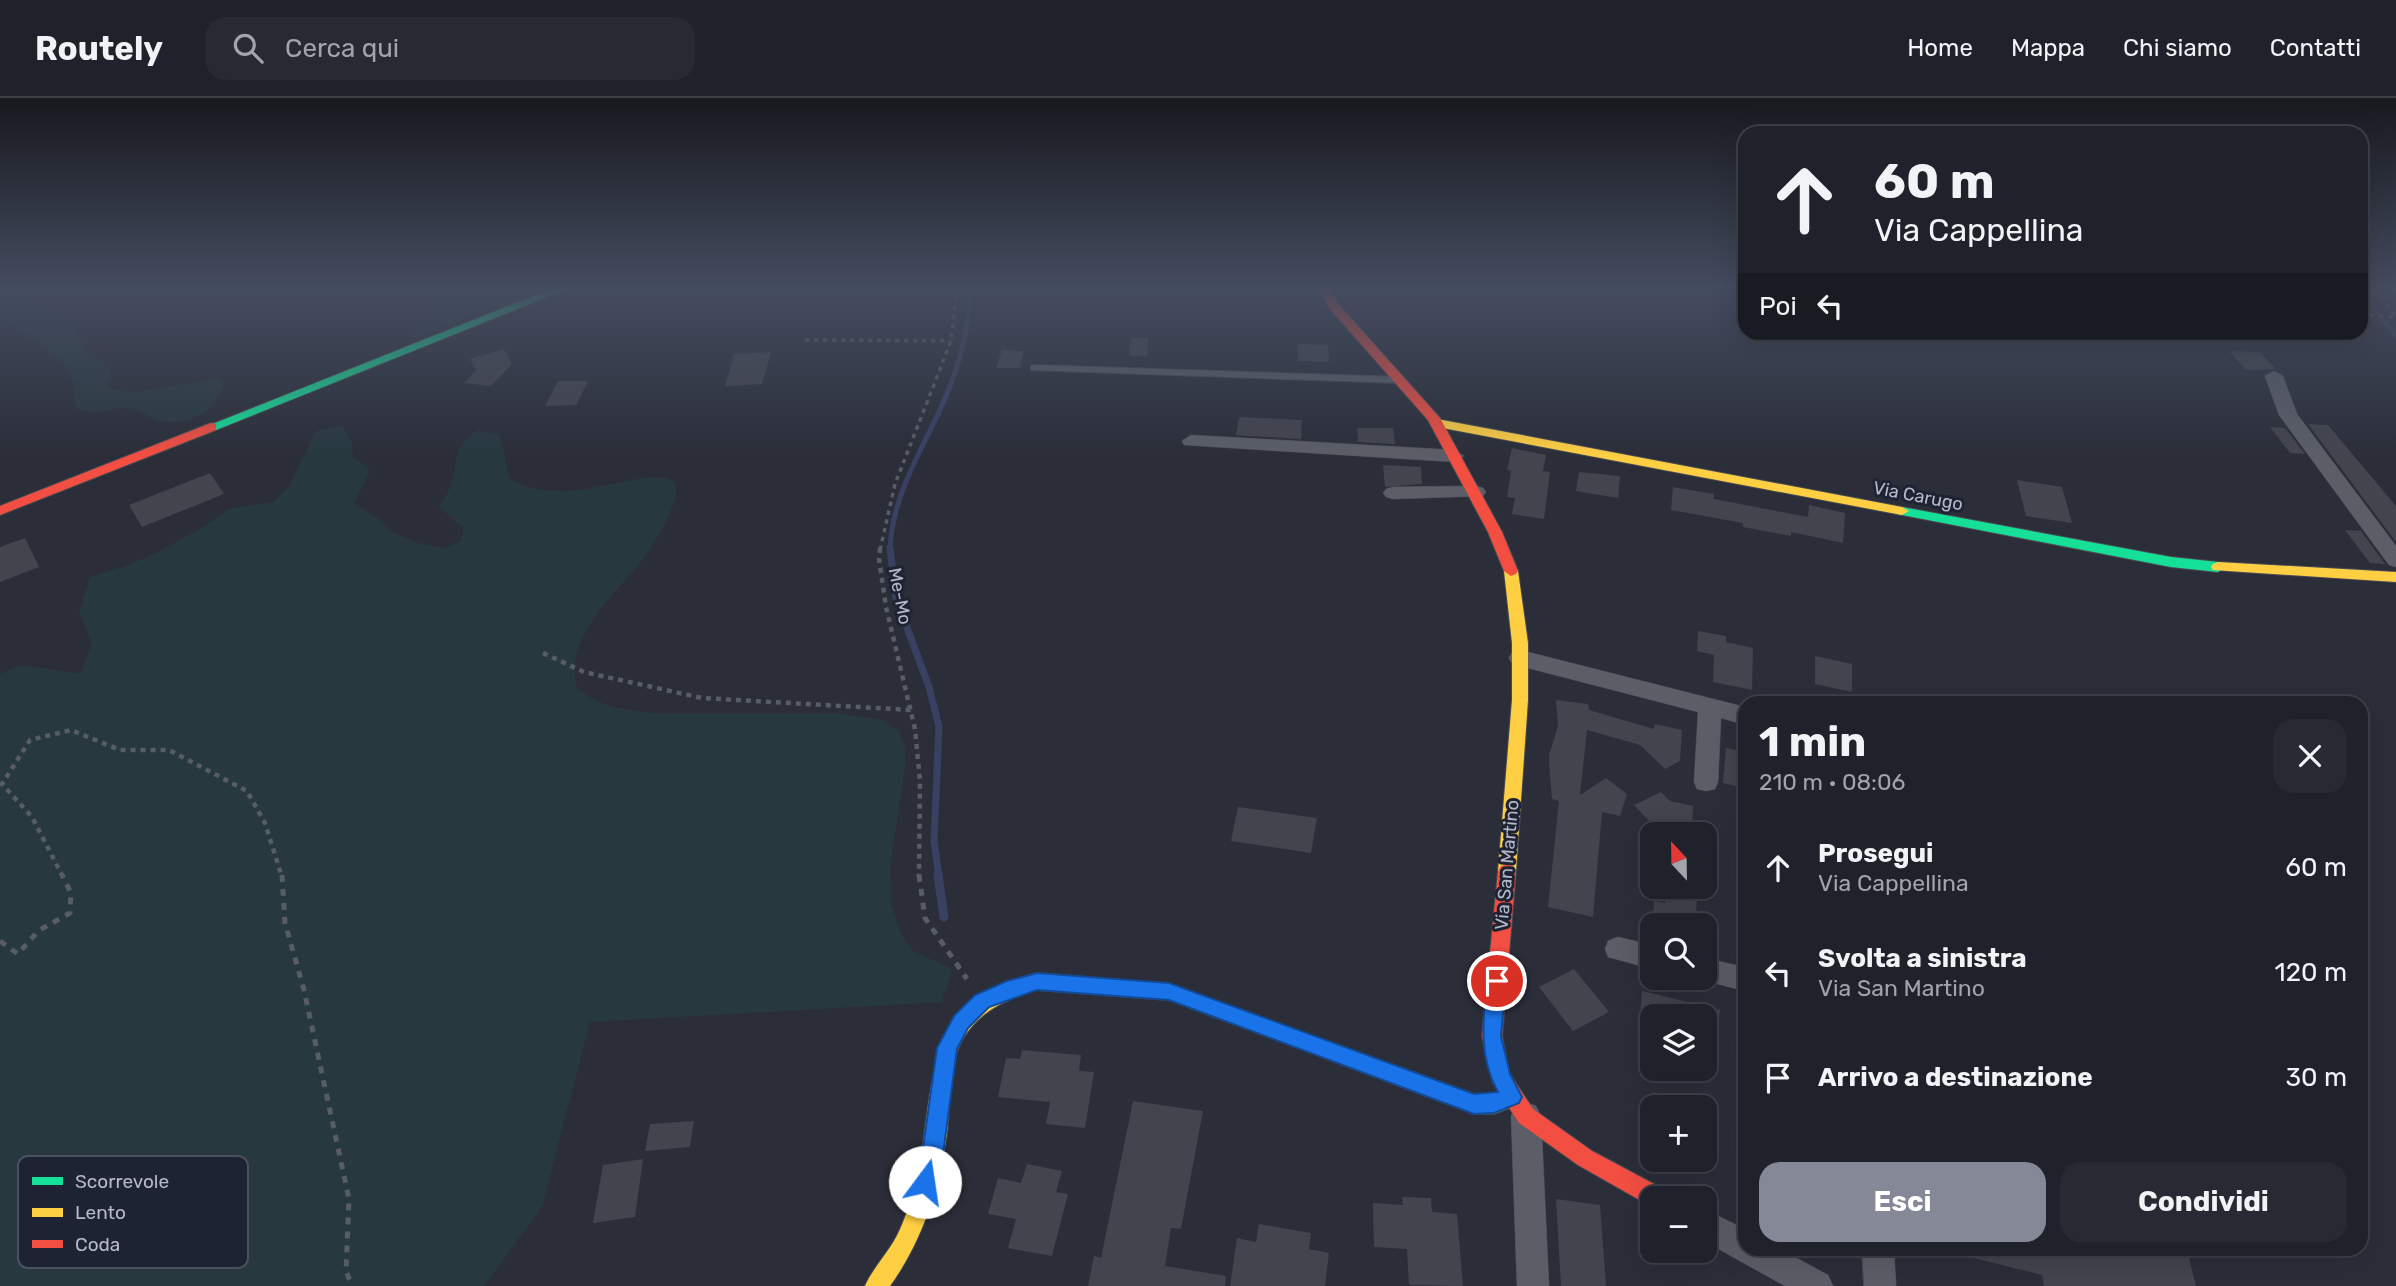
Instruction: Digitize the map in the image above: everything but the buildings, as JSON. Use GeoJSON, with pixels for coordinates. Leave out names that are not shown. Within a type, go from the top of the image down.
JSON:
{"type":"FeatureCollection","features":[{"type":"Feature","properties":{"kind":"street"},"geometry":{"type":"LineString","coordinates":[[0,511],[422,344]]}},
{"type":"Feature","properties":{"kind":"street","name":"Via San Martino"},"geometry":{"type":"LineString","coordinates":[[1370,344],[1437,423],[1476,492],[1513,576],[1520,658],[1512,814],[1492,1036],[1500,1076],[1519,1106]]}},
{"type":"Feature","properties":{"kind":"street"},"geometry":{"type":"LineString","coordinates":[[2274,376],[2288,415],[2396,560]]}},
{"type":"Feature","properties":{"kind":"street","name":"Via Carugo"},"geometry":{"type":"LineString","coordinates":[[1437,423],[2171,562],[2247,570],[2396,577]]}},
{"type":"Feature","properties":{"kind":"street"},"geometry":{"type":"LineString","coordinates":[[1192,441],[1455,456]]}},
{"type":"Feature","properties":{"kind":"street"},"geometry":{"type":"LineString","coordinates":[[1393,493],[1476,492]]}},
{"type":"Feature","properties":{"kind":"street"},"geometry":{"type":"LineString","coordinates":[[1520,658],[1738,714]]}},
{"type":"Feature","properties":{"kind":"street"},"geometry":{"type":"LineString","coordinates":[[1706,782],[1710,708]]}},
{"type":"Feature","properties":{"kind":"street"},"geometry":{"type":"LineString","coordinates":[[1618,948],[1640,954]]}},
{"type":"Feature","properties":{"kind":"street"},"geometry":{"type":"LineString","coordinates":[[1717,973],[1738,977]]}},
{"type":"Feature","properties":{"kind":"street"},"geometry":{"type":"LineString","coordinates":[[876,1286],[906,1242],[932,1162],[947,1048],[961,1022],[982,1001],[1007,989],[1037,981],[1169,992],[1474,1104],[1519,1106],[1585,1158],[1640,1188]]}},
{"type":"Feature","properties":{"kind":"street"},"geometry":{"type":"LineString","coordinates":[[1519,1106],[1533,1286]]}},
{"type":"Feature","properties":{"kind":"street"},"geometry":{"type":"LineString","coordinates":[[1717,1231],[1738,1242]]}},
{"type":"Feature","properties":{"kind":"street"},"geometry":{"type":"LineString","coordinates":[[1762,1256],[1817,1286]]}},
{"type":"Feature","properties":{"kind":"street"},"geometry":{"type":"LineString","coordinates":[[1878,1256],[1880,1286]]}},
{"type":"Feature","properties":{"kind":"lane"},"geometry":{"type":"LineString","coordinates":[[1034,368],[1401,380]]}},
{"type":"Feature","properties":{"kind":"path","name":"Me-Mo"},"geometry":{"type":"LineString","coordinates":[[950,344],[895,484],[879,559],[886,607],[911,710],[920,781],[917,863],[925,918],[982,1001]]}},
{"type":"Feature","properties":{"kind":"path"},"geometry":{"type":"LineString","coordinates":[[543,653],[584,672],[702,698],[911,710]]}},
{"type":"Feature","properties":{"kind":"path"},"geometry":{"type":"LineString","coordinates":[[0,941],[18,954],[38,931],[70,913],[71,893],[32,817],[2,785],[30,740],[71,730],[120,750],[169,750],[247,791],[265,823],[282,876],[285,923],[304,990],[349,1199],[346,1271],[352,1286]]}},
{"type":"Feature","properties":{"kind":"shaded area"},"geometry":{"type":"Polygon","coordinates":[[[38,344],[83,344],[90,355],[109,367],[111,378],[106,386],[109,389],[137,392],[214,379],[222,380],[222,387],[213,404],[202,414],[180,422],[158,420],[134,408],[88,412],[76,407],[72,379],[64,363],[38,344]]]}},
{"type":"Feature","properties":{"kind":"shaded area"},"geometry":{"type":"Polygon","coordinates":[[[342,425],[352,443],[353,457],[369,469],[354,503],[379,519],[392,532],[418,543],[443,548],[461,541],[463,528],[438,506],[451,485],[461,446],[478,430],[500,435],[510,479],[532,488],[580,490],[645,478],[662,478],[674,482],[676,490],[670,513],[651,548],[602,607],[582,638],[574,671],[577,688],[595,700],[634,711],[836,713],[884,720],[899,732],[905,747],[906,762],[890,866],[891,905],[901,934],[913,951],[952,969],[942,1002],[590,1022],[542,1207],[484,1286],[0,1286],[0,674],[21,665],[81,674],[92,642],[79,612],[90,577],[154,554],[200,529],[229,509],[274,502],[289,486],[316,431],[342,425]]]}},
{"type":"Feature","properties":{"kind":"waterway"},"geometry":{"type":"LineString","coordinates":[[890,549],[897,506],[951,384],[963,344]]}},
{"type":"Feature","properties":{"kind":"waterway"},"geometry":{"type":"LineString","coordinates":[[890,549],[896,598],[929,687],[939,727],[934,841],[939,877]]}},
{"type":"Feature","properties":{"kind":"waterway"},"geometry":{"type":"LineString","coordinates":[[938,875],[944,917]]}},
{"type":"Feature","properties":{"kind":"traffic: fast"},"geometry":{"type":"LineString","coordinates":[[211,427],[421,344]]}},
{"type":"Feature","properties":{"kind":"traffic: fast"},"geometry":{"type":"LineString","coordinates":[[1902,511],[2171,562],[2218,567]]}},
{"type":"Feature","properties":{"kind":"traffic: fast"},"geometry":{"type":"LineString","coordinates":[[1030,983],[1037,981],[1169,992],[1474,1104],[1494,1104],[1512,1097]]}},
{"type":"Feature","properties":{"kind":"traffic: slow"},"geometry":{"type":"LineString","coordinates":[[1437,423],[1902,511]]}},
{"type":"Feature","properties":{"kind":"traffic: slow"},"geometry":{"type":"LineString","coordinates":[[2218,567],[2396,577]]}},
{"type":"Feature","properties":{"kind":"traffic: slow"},"geometry":{"type":"LineString","coordinates":[[1507,871],[1520,700],[1520,643],[1511,571]]}},
{"type":"Feature","properties":{"kind":"traffic: slow"},"geometry":{"type":"LineString","coordinates":[[876,1286],[906,1242],[928,1180],[943,1075],[948,1051],[957,1030],[973,1011],[996,995],[1030,983]]}},
{"type":"Feature","properties":{"kind":"traffic: jam"},"geometry":{"type":"LineString","coordinates":[[1368,344],[1434,418],[1495,532],[1511,571]]}},
{"type":"Feature","properties":{"kind":"traffic: jam"},"geometry":{"type":"LineString","coordinates":[[0,511],[211,427]]}},
{"type":"Feature","properties":{"kind":"traffic: jam"},"geometry":{"type":"LineString","coordinates":[[1507,871],[1492,1036],[1500,1076],[1526,1116],[1585,1158],[1640,1188]]}},
{"type":"Feature","properties":{"kind":"route"},"geometry":{"type":"LineString","coordinates":[[925,1182],[932,1162],[947,1048],[961,1022],[982,1001],[1007,989],[1037,981],[1169,992],[1474,1104],[1494,1104],[1512,1097],[1500,1076],[1492,1036],[1497,981]]}}]}
